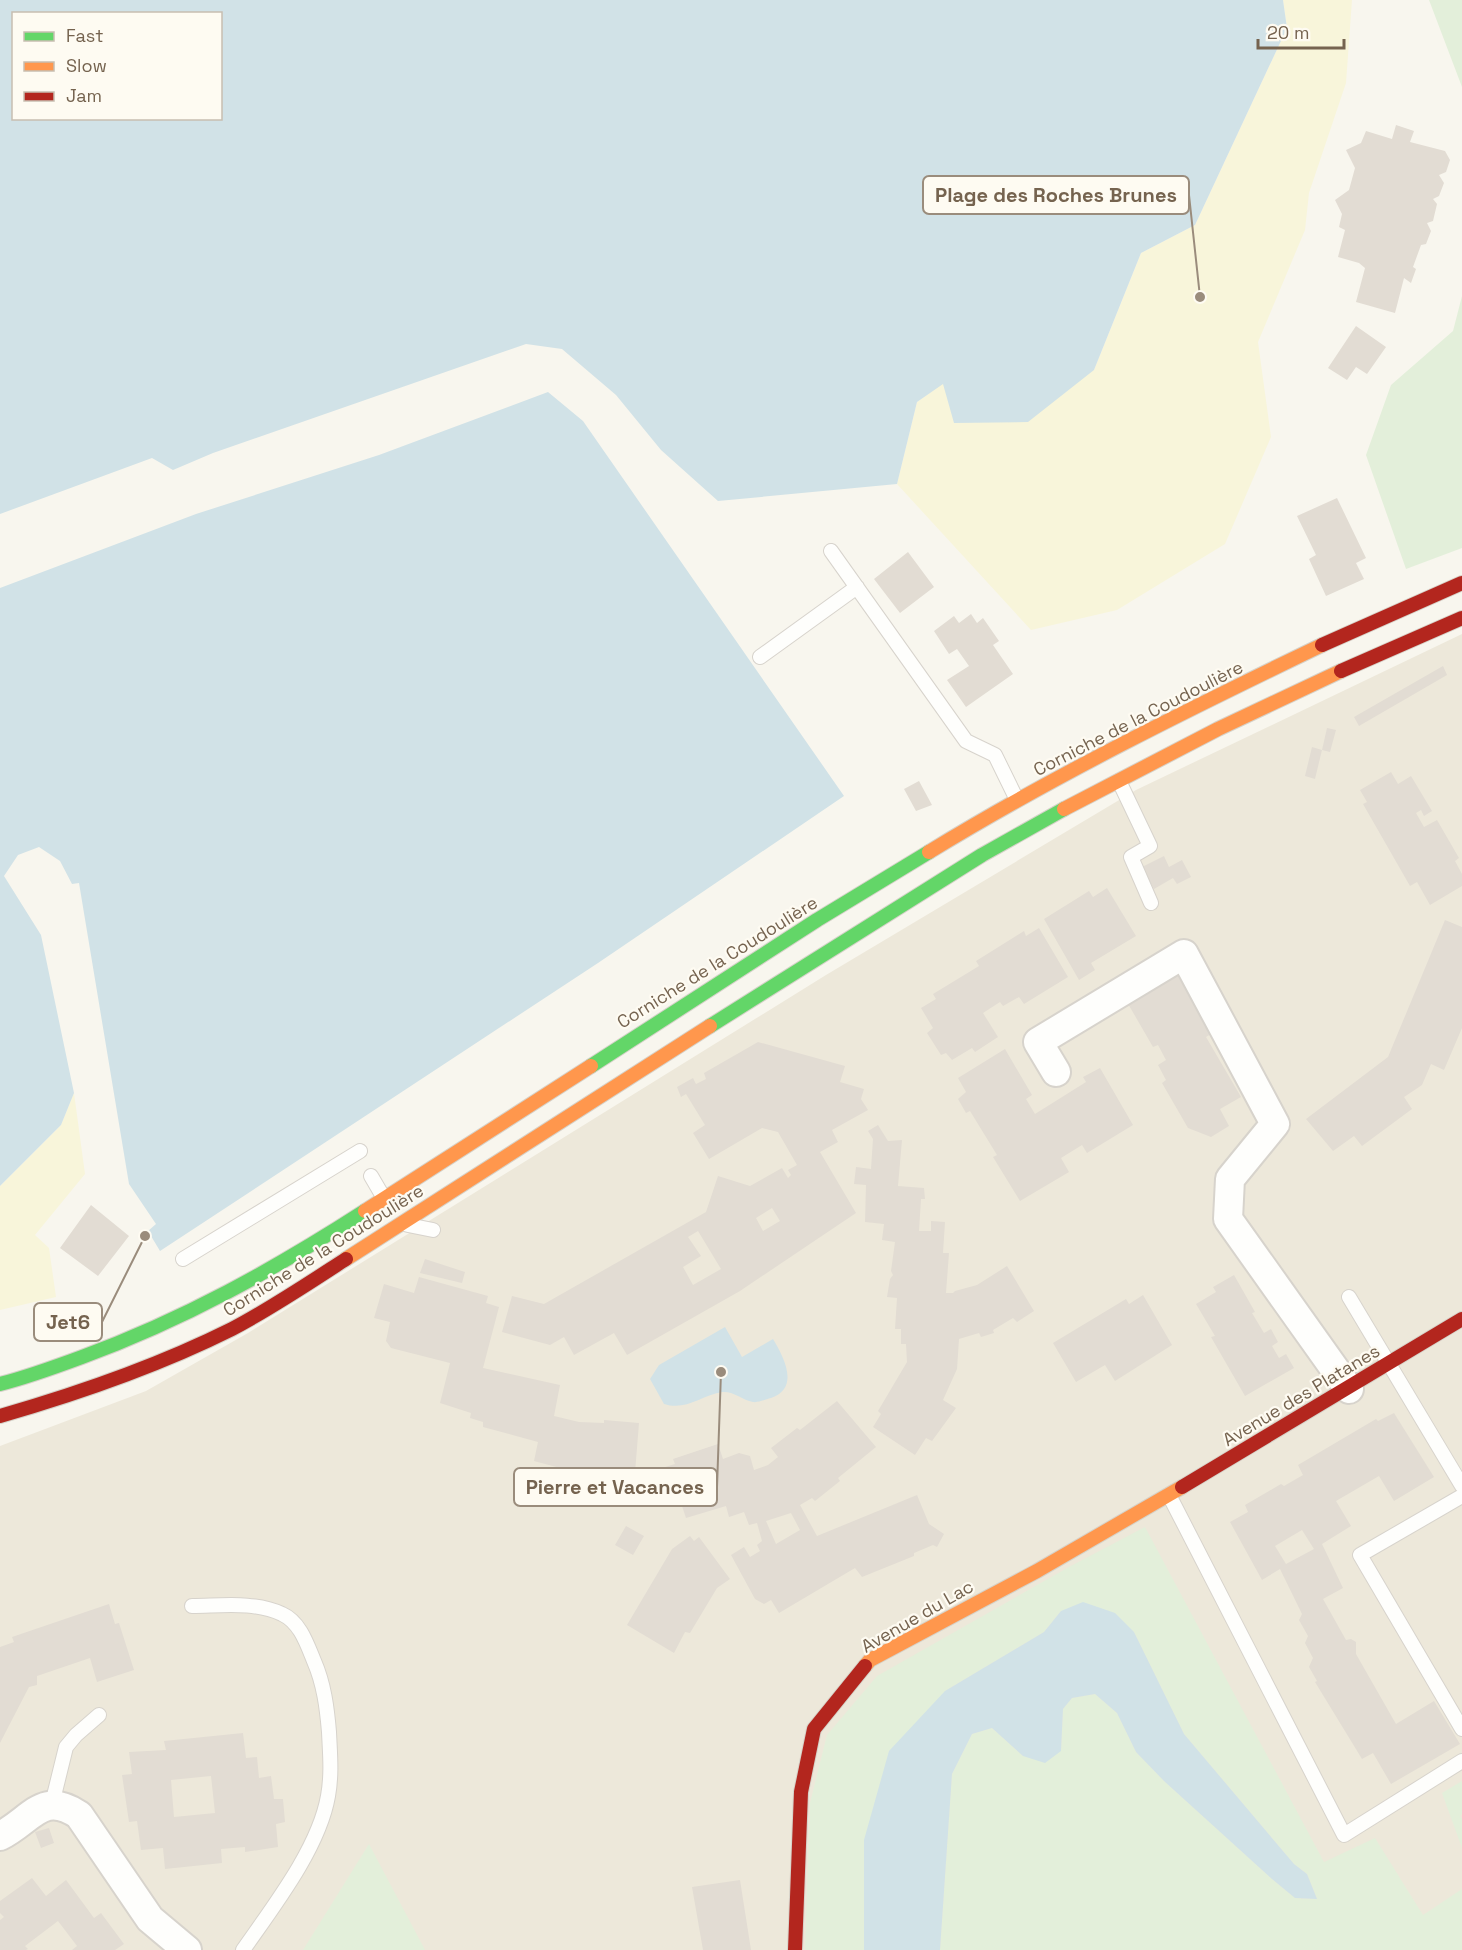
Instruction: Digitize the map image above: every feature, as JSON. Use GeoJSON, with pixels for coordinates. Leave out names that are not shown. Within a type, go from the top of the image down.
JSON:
{"type":"FeatureCollection","features":[{"type":"Feature","properties":{"kind":"main road","name":"Corniche de la Coudoulière"},"geometry":{"type":"LineString","coordinates":[[0,1416],[125,1376],[224,1333],[281,1301],[633,1074],[915,896],[1024,814],[1201,703],[1339,637],[1462,583]]}},
{"type":"Feature","properties":{"kind":"main road","name":"Corniche de la Coudoulière"},"geometry":{"type":"LineString","coordinates":[[0,1384],[24,1378],[114,1345],[211,1302],[303,1251],[826,914],[981,820],[1024,814],[1119,781],[1312,685],[1462,618]]}},
{"type":"Feature","properties":{"kind":"main road","name":"Avenue des Platanes"},"geometry":{"type":"LineString","coordinates":[[1163,1498],[1349,1389],[1462,1319]]}},
{"type":"Feature","properties":{"kind":"main road","name":"Avenue du Lac"},"geometry":{"type":"LineString","coordinates":[[795,1950],[801,1792],[814,1729],[821,1720],[870,1660],[1037,1571],[1163,1498]]}},
{"type":"Feature","properties":{"kind":"street"},"geometry":{"type":"LineString","coordinates":[[1056,1072],[1038,1042],[1184,954],[1275,1124],[1230,1179],[1228,1219],[1349,1389]]}},
{"type":"Feature","properties":{"kind":"street"},"geometry":{"type":"LineString","coordinates":[[0,1836],[12,1830],[40,1808],[52,1804],[65,1806],[79,1815],[150,1919],[187,1950]]}},
{"type":"Feature","properties":{"kind":"lane"},"geometry":{"type":"LineString","coordinates":[[831,550],[966,741],[995,755],[1024,814]]}},
{"type":"Feature","properties":{"kind":"lane"},"geometry":{"type":"LineString","coordinates":[[760,657],[857,586]]}},
{"type":"Feature","properties":{"kind":"lane"},"geometry":{"type":"LineString","coordinates":[[1119,781],[1150,846],[1131,857],[1151,903]]}},
{"type":"Feature","properties":{"kind":"lane"},"geometry":{"type":"LineString","coordinates":[[631,1092],[633,1074]]}},
{"type":"Feature","properties":{"kind":"lane"},"geometry":{"type":"LineString","coordinates":[[183,1259],[360,1151]]}},
{"type":"Feature","properties":{"kind":"lane"},"geometry":{"type":"LineString","coordinates":[[371,1176],[399,1224],[433,1230]]}},
{"type":"Feature","properties":{"kind":"lane"},"geometry":{"type":"LineString","coordinates":[[1349,1298],[1462,1486]]}},
{"type":"Feature","properties":{"kind":"lane"},"geometry":{"type":"LineString","coordinates":[[1462,1496],[1360,1555],[1462,1728]]}},
{"type":"Feature","properties":{"kind":"lane"},"geometry":{"type":"LineString","coordinates":[[1163,1498],[1344,1835],[1462,1761]]}},
{"type":"Feature","properties":{"kind":"lane"},"geometry":{"type":"LineString","coordinates":[[192,1606],[254,1606],[282,1613],[292,1620],[303,1636],[321,1677],[327,1712],[331,1766],[328,1797],[319,1826],[306,1853],[243,1950]]}},
{"type":"Feature","properties":{"kind":"lane"},"geometry":{"type":"LineString","coordinates":[[52,1804],[66,1747],[99,1715]]}},
{"type":"Feature","properties":{"kind":"shaded area"},"geometry":{"type":"Polygon","coordinates":[[[0,0],[1283,0],[1287,28],[1195,225],[1141,253],[1094,370],[1028,422],[954,423],[943,384],[917,402],[897,484],[718,501],[661,450],[616,395],[562,349],[526,344],[213,453],[173,470],[152,458],[0,514],[0,0]]]}},
{"type":"Feature","properties":{"kind":"shaded area"},"geometry":{"type":"Polygon","coordinates":[[[548,392],[583,421],[844,796],[598,963],[160,1251],[148,1231],[156,1224],[129,1184],[79,883],[72,884],[60,861],[39,847],[18,855],[4,876],[41,935],[74,1093],[61,1125],[0,1186],[0,588],[196,514],[379,455],[548,392]]]}},
{"type":"Feature","properties":{"kind":"shaded area"},"geometry":{"type":"Polygon","coordinates":[[[1462,634],[1462,1950],[0,1950],[0,1446],[146,1391],[248,1333],[826,975],[1136,790],[1462,634]]]}},
{"type":"Feature","properties":{"kind":"shaded area"},"geometry":{"type":"Polygon","coordinates":[[[725,1327],[742,1357],[773,1339],[787,1371],[785,1387],[771,1398],[757,1402],[722,1392],[679,1406],[664,1404],[650,1379],[659,1365],[725,1327]]]}},
{"type":"Feature","properties":{"kind":"shaded area"},"geometry":{"type":"Polygon","coordinates":[[[1083,1602],[1115,1613],[1134,1632],[1184,1734],[1294,1864],[1307,1874],[1317,1899],[1295,1898],[1164,1781],[1136,1752],[1117,1713],[1095,1694],[1072,1698],[1063,1709],[1061,1751],[1045,1763],[1023,1756],[992,1728],[972,1734],[952,1774],[940,1950],[864,1950],[864,1840],[889,1751],[945,1691],[1044,1632],[1061,1611],[1083,1602]]]}},
{"type":"Feature","properties":{"kind":"green space"},"geometry":{"type":"Polygon","coordinates":[[[1429,0],[1462,0],[1462,87],[1429,0]]]}},
{"type":"Feature","properties":{"kind":"green space"},"geometry":{"type":"Polygon","coordinates":[[[1462,296],[1462,548],[1406,569],[1366,455],[1391,385],[1453,331],[1462,296]]]}},
{"type":"Feature","properties":{"kind":"green space"},"geometry":{"type":"Polygon","coordinates":[[[1145,1527],[1324,1862],[1375,1838],[1423,1915],[1462,1889],[1462,1950],[940,1950],[952,1774],[972,1734],[992,1728],[1023,1756],[1061,1751],[1063,1709],[1072,1698],[1095,1694],[1117,1713],[1136,1752],[1164,1781],[1295,1898],[1317,1899],[1307,1874],[1294,1864],[1184,1734],[1134,1632],[1061,1611],[1044,1632],[945,1691],[864,1840],[864,1950],[805,1950],[810,1803],[827,1735],[877,1676],[1069,1567],[1145,1527]]]}},
{"type":"Feature","properties":{"kind":"green space"},"geometry":{"type":"Polygon","coordinates":[[[1462,1781],[1462,1814],[1460,1816],[1462,1819],[1462,1848],[1442,1793],[1462,1781]]]}},
{"type":"Feature","properties":{"kind":"green space"},"geometry":{"type":"Polygon","coordinates":[[[369,1844],[425,1950],[303,1950],[369,1844]]]}},
{"type":"Feature","properties":{"kind":"sand"},"geometry":{"type":"Polygon","coordinates":[[[1283,0],[1352,0],[1346,83],[1309,193],[1305,230],[1258,342],[1271,437],[1225,544],[1117,610],[1031,630],[897,484],[917,402],[943,383],[1094,370],[1141,253],[1195,225],[1287,28],[1283,0]]]}},
{"type":"Feature","properties":{"kind":"sand"},"geometry":{"type":"Polygon","coordinates":[[[74,1093],[85,1174],[35,1235],[49,1248],[56,1297],[0,1310],[0,1186],[61,1125],[74,1093]]]}},
{"type":"Feature","properties":{"kind":"building"},"geometry":{"type":"Polygon","coordinates":[[[1396,125],[1414,131],[1410,142],[1445,151],[1450,160],[1446,172],[1439,175],[1444,183],[1439,196],[1433,199],[1437,204],[1433,221],[1427,223],[1431,231],[1426,244],[1421,245],[1413,267],[1416,269],[1411,283],[1404,278],[1395,313],[1356,302],[1365,268],[1359,263],[1338,257],[1345,230],[1339,227],[1342,214],[1335,200],[1349,190],[1355,168],[1346,150],[1361,143],[1366,131],[1392,139],[1396,125]]]}},
{"type":"Feature","properties":{"kind":"building"},"geometry":{"type":"Polygon","coordinates":[[[1356,326],[1386,347],[1367,374],[1356,367],[1347,380],[1328,368],[1356,326]]]}},
{"type":"Feature","properties":{"kind":"building"},"geometry":{"type":"Polygon","coordinates":[[[1337,498],[1366,558],[1356,563],[1364,579],[1326,596],[1309,559],[1316,555],[1297,516],[1337,498]]]}},
{"type":"Feature","properties":{"kind":"building"},"geometry":{"type":"Polygon","coordinates":[[[908,552],[934,587],[900,613],[874,579],[908,552]]]}},
{"type":"Feature","properties":{"kind":"building"},"geometry":{"type":"Polygon","coordinates":[[[971,614],[977,623],[983,618],[999,641],[993,645],[1013,674],[966,707],[947,680],[969,666],[957,649],[949,654],[934,631],[954,616],[959,623],[971,614]]]}},
{"type":"Feature","properties":{"kind":"building"},"geometry":{"type":"Polygon","coordinates":[[[1443,666],[1447,675],[1359,726],[1354,717],[1443,666]]]}},
{"type":"Feature","properties":{"kind":"building"},"geometry":{"type":"Polygon","coordinates":[[[1327,728],[1336,730],[1330,752],[1322,750],[1327,728]]]}},
{"type":"Feature","properties":{"kind":"building"},"geometry":{"type":"Polygon","coordinates":[[[1312,747],[1322,750],[1315,779],[1305,776],[1312,747]]]}},
{"type":"Feature","properties":{"kind":"building"},"geometry":{"type":"Polygon","coordinates":[[[1391,772],[1398,784],[1411,776],[1432,811],[1424,816],[1421,810],[1416,813],[1424,827],[1437,820],[1459,858],[1455,861],[1462,874],[1462,886],[1430,905],[1417,882],[1410,886],[1363,804],[1367,802],[1360,790],[1391,772]]]}},
{"type":"Feature","properties":{"kind":"building"},"geometry":{"type":"Polygon","coordinates":[[[919,781],[932,805],[916,811],[904,789],[919,781]]]}},
{"type":"Feature","properties":{"kind":"building"},"geometry":{"type":"Polygon","coordinates":[[[1164,856],[1169,867],[1182,860],[1191,877],[1177,884],[1173,878],[1154,889],[1142,867],[1164,856]]]}},
{"type":"Feature","properties":{"kind":"building"},"geometry":{"type":"Polygon","coordinates":[[[1107,888],[1136,936],[1091,963],[1095,970],[1079,980],[1044,919],[1089,891],[1093,897],[1107,888]]]}},
{"type":"Feature","properties":{"kind":"building"},"geometry":{"type":"Polygon","coordinates":[[[1445,920],[1462,927],[1462,1028],[1444,1070],[1431,1064],[1422,1085],[1404,1097],[1412,1109],[1362,1146],[1354,1136],[1333,1151],[1306,1119],[1388,1057],[1445,920]]]}},
{"type":"Feature","properties":{"kind":"building"},"geometry":{"type":"Polygon","coordinates":[[[1039,928],[1068,977],[1024,1004],[1019,997],[1003,1006],[1000,1002],[983,1013],[998,1037],[975,1052],[972,1048],[952,1060],[946,1053],[941,1055],[927,1033],[933,1028],[921,1008],[936,999],[933,994],[979,966],[976,961],[1024,931],[1026,936],[1039,928]]]}},
{"type":"Feature","properties":{"kind":"building"},"geometry":{"type":"Polygon","coordinates":[[[1181,970],[1216,1031],[1206,1037],[1241,1097],[1220,1109],[1229,1126],[1211,1137],[1188,1128],[1162,1083],[1166,1080],[1158,1065],[1166,1060],[1158,1045],[1153,1047],[1127,1002],[1181,970]]]}},
{"type":"Feature","properties":{"kind":"building"},"geometry":{"type":"Polygon","coordinates":[[[758,1042],[845,1066],[840,1082],[864,1089],[861,1099],[868,1110],[832,1130],[838,1142],[820,1152],[856,1213],[740,1291],[627,1355],[614,1333],[574,1355],[564,1337],[550,1345],[502,1332],[512,1296],[544,1304],[706,1212],[718,1176],[750,1186],[782,1168],[788,1178],[791,1175],[788,1170],[797,1165],[778,1132],[762,1128],[709,1159],[693,1133],[705,1125],[686,1094],[681,1097],[677,1087],[693,1078],[696,1084],[706,1079],[704,1073],[758,1042]],[[772,1208],[756,1218],[763,1231],[780,1221],[772,1208]],[[698,1231],[688,1237],[701,1256],[683,1267],[693,1285],[721,1269],[698,1231]]]}},
{"type":"Feature","properties":{"kind":"building"},"geometry":{"type":"Polygon","coordinates":[[[1005,1049],[1032,1095],[1026,1099],[1035,1114],[1086,1082],[1083,1077],[1100,1068],[1133,1125],[1087,1153],[1082,1145],[1061,1158],[1069,1172],[1020,1201],[993,1157],[997,1155],[970,1111],[966,1113],[958,1099],[966,1092],[958,1078],[1005,1049]]]}},
{"type":"Feature","properties":{"kind":"building"},"geometry":{"type":"Polygon","coordinates":[[[878,1125],[888,1141],[902,1140],[898,1186],[924,1188],[925,1199],[921,1199],[919,1231],[931,1231],[931,1221],[945,1222],[943,1253],[949,1253],[946,1293],[977,1285],[1007,1266],[1034,1311],[1017,1322],[1013,1318],[993,1330],[994,1333],[981,1337],[979,1333],[959,1339],[957,1369],[943,1400],[956,1408],[932,1441],[926,1438],[915,1455],[873,1427],[881,1414],[878,1411],[907,1362],[906,1344],[901,1344],[901,1329],[895,1329],[897,1298],[887,1297],[890,1279],[893,1275],[891,1271],[895,1242],[882,1240],[884,1224],[865,1222],[866,1185],[854,1184],[856,1167],[871,1169],[873,1139],[868,1131],[878,1125]]]}},
{"type":"Feature","properties":{"kind":"building"},"geometry":{"type":"Polygon","coordinates":[[[91,1205],[129,1236],[98,1276],[60,1248],[91,1205]]]}},
{"type":"Feature","properties":{"kind":"building"},"geometry":{"type":"Polygon","coordinates":[[[425,1259],[465,1272],[462,1283],[420,1273],[425,1259]]]}},
{"type":"Feature","properties":{"kind":"building"},"geometry":{"type":"Polygon","coordinates":[[[1234,1275],[1264,1333],[1271,1329],[1278,1342],[1272,1346],[1279,1358],[1286,1354],[1294,1368],[1245,1396],[1211,1337],[1215,1336],[1196,1304],[1216,1292],[1213,1287],[1234,1275]]]}},
{"type":"Feature","properties":{"kind":"building"},"geometry":{"type":"Polygon","coordinates":[[[419,1277],[488,1296],[486,1303],[499,1307],[483,1368],[560,1385],[554,1416],[579,1422],[604,1423],[604,1420],[639,1423],[634,1485],[574,1478],[573,1481],[563,1480],[564,1469],[534,1461],[538,1442],[483,1427],[483,1422],[470,1418],[471,1413],[440,1403],[450,1363],[391,1348],[386,1341],[390,1322],[374,1318],[384,1284],[414,1293],[419,1277]]]}},
{"type":"Feature","properties":{"kind":"building"},"geometry":{"type":"Polygon","coordinates":[[[1143,1295],[1172,1345],[1115,1381],[1105,1365],[1076,1382],[1053,1343],[1126,1299],[1129,1304],[1143,1295]]]}},
{"type":"Feature","properties":{"kind":"building"},"geometry":{"type":"Polygon","coordinates":[[[837,1401],[876,1447],[838,1478],[840,1481],[815,1501],[812,1498],[800,1505],[817,1536],[917,1495],[929,1524],[944,1534],[937,1547],[933,1545],[914,1553],[914,1556],[862,1577],[855,1568],[779,1613],[771,1600],[764,1604],[755,1599],[731,1555],[744,1547],[750,1557],[760,1551],[757,1545],[762,1541],[757,1523],[749,1525],[744,1512],[729,1517],[726,1506],[686,1518],[679,1497],[658,1504],[649,1472],[675,1464],[673,1459],[718,1444],[723,1459],[739,1453],[750,1456],[754,1470],[768,1465],[778,1457],[771,1448],[797,1428],[800,1430],[837,1401]],[[791,1513],[766,1521],[776,1544],[800,1530],[791,1513]]]}},
{"type":"Feature","properties":{"kind":"building"},"geometry":{"type":"Polygon","coordinates":[[[1394,1413],[1434,1477],[1394,1501],[1379,1476],[1336,1501],[1351,1526],[1322,1544],[1343,1588],[1323,1599],[1346,1640],[1351,1639],[1356,1642],[1356,1654],[1396,1724],[1434,1701],[1460,1744],[1391,1784],[1373,1753],[1362,1759],[1315,1682],[1317,1681],[1309,1667],[1313,1658],[1305,1643],[1308,1636],[1299,1620],[1302,1614],[1280,1569],[1262,1580],[1230,1522],[1248,1512],[1245,1505],[1281,1484],[1284,1486],[1303,1475],[1298,1465],[1376,1419],[1378,1421],[1394,1413]],[[1302,1530],[1275,1546],[1286,1564],[1314,1549],[1302,1530]]]}},
{"type":"Feature","properties":{"kind":"building"},"geometry":{"type":"Polygon","coordinates":[[[626,1526],[644,1536],[633,1555],[615,1545],[626,1526]]]}},
{"type":"Feature","properties":{"kind":"building"},"geometry":{"type":"Polygon","coordinates":[[[690,1536],[694,1541],[699,1537],[730,1579],[717,1588],[690,1633],[685,1632],[674,1653],[627,1625],[672,1549],[690,1536]]]}},
{"type":"Feature","properties":{"kind":"building"},"geometry":{"type":"Polygon","coordinates":[[[109,1604],[115,1624],[119,1623],[134,1670],[97,1682],[90,1658],[37,1676],[37,1685],[29,1687],[0,1743],[0,1647],[14,1642],[12,1637],[109,1604]]]}},
{"type":"Feature","properties":{"kind":"building"},"geometry":{"type":"Polygon","coordinates":[[[243,1733],[246,1758],[257,1757],[259,1778],[271,1776],[274,1799],[283,1799],[285,1822],[276,1824],[278,1847],[245,1852],[245,1847],[221,1849],[222,1863],[165,1869],[163,1848],[141,1850],[137,1821],[129,1822],[122,1775],[132,1774],[129,1752],[166,1750],[164,1741],[243,1733]],[[211,1776],[171,1780],[174,1817],[215,1813],[211,1776]]]}},
{"type":"Feature","properties":{"kind":"building"},"geometry":{"type":"Polygon","coordinates":[[[49,1828],[54,1843],[41,1848],[35,1832],[49,1828]]]}},
{"type":"Feature","properties":{"kind":"building"},"geometry":{"type":"Polygon","coordinates":[[[32,1878],[46,1896],[66,1880],[94,1918],[101,1913],[124,1944],[115,1950],[72,1950],[77,1946],[58,1921],[25,1946],[28,1949],[26,1950],[0,1950],[0,1920],[4,1917],[0,1913],[0,1901],[32,1878]]]}},
{"type":"Feature","properties":{"kind":"building"},"geometry":{"type":"Polygon","coordinates":[[[740,1880],[751,1950],[703,1950],[692,1887],[740,1880]]]}},
{"type":"Feature","properties":{"kind":"traffic: fast"},"geometry":{"type":"LineString","coordinates":[[710,1026],[982,855],[1064,809]]}},
{"type":"Feature","properties":{"kind":"traffic: fast"},"geometry":{"type":"LineString","coordinates":[[591,1066],[817,920],[929,852]]}},
{"type":"Feature","properties":{"kind":"traffic: fast"},"geometry":{"type":"LineString","coordinates":[[0,1384],[82,1357],[192,1310],[263,1273],[365,1211]]}},
{"type":"Feature","properties":{"kind":"traffic: slow"},"geometry":{"type":"LineString","coordinates":[[929,852],[1025,796],[1172,718],[1322,645]]}},
{"type":"Feature","properties":{"kind":"traffic: slow"},"geometry":{"type":"LineString","coordinates":[[1064,809],[1218,729],[1341,671]]}},
{"type":"Feature","properties":{"kind":"traffic: slow"},"geometry":{"type":"LineString","coordinates":[[346,1259],[710,1026]]}},
{"type":"Feature","properties":{"kind":"traffic: slow"},"geometry":{"type":"LineString","coordinates":[[365,1211],[591,1066]]}},
{"type":"Feature","properties":{"kind":"traffic: slow"},"geometry":{"type":"LineString","coordinates":[[865,1666],[870,1660],[1037,1571],[1182,1487]]}},
{"type":"Feature","properties":{"kind":"traffic: jam"},"geometry":{"type":"LineString","coordinates":[[1322,645],[1462,583]]}},
{"type":"Feature","properties":{"kind":"traffic: jam"},"geometry":{"type":"LineString","coordinates":[[1341,671],[1462,618]]}},
{"type":"Feature","properties":{"kind":"traffic: jam"},"geometry":{"type":"LineString","coordinates":[[0,1416],[118,1378],[176,1355],[261,1313],[346,1259]]}},
{"type":"Feature","properties":{"kind":"traffic: jam"},"geometry":{"type":"LineString","coordinates":[[1182,1487],[1462,1319]]}},
{"type":"Feature","properties":{"kind":"traffic: jam"},"geometry":{"type":"LineString","coordinates":[[795,1950],[801,1792],[814,1729],[865,1666]]}},
{"type":"Feature","properties":{"kind":"place","name":"Plage des Roches Brunes"},"geometry":{"type":"Point","coordinates":[1200,297]}},
{"type":"Feature","properties":{"kind":"place","name":"Jet6"},"geometry":{"type":"Point","coordinates":[145,1236]}},
{"type":"Feature","properties":{"kind":"place","name":"Pierre et Vacances"},"geometry":{"type":"Point","coordinates":[721,1372]}}]}
